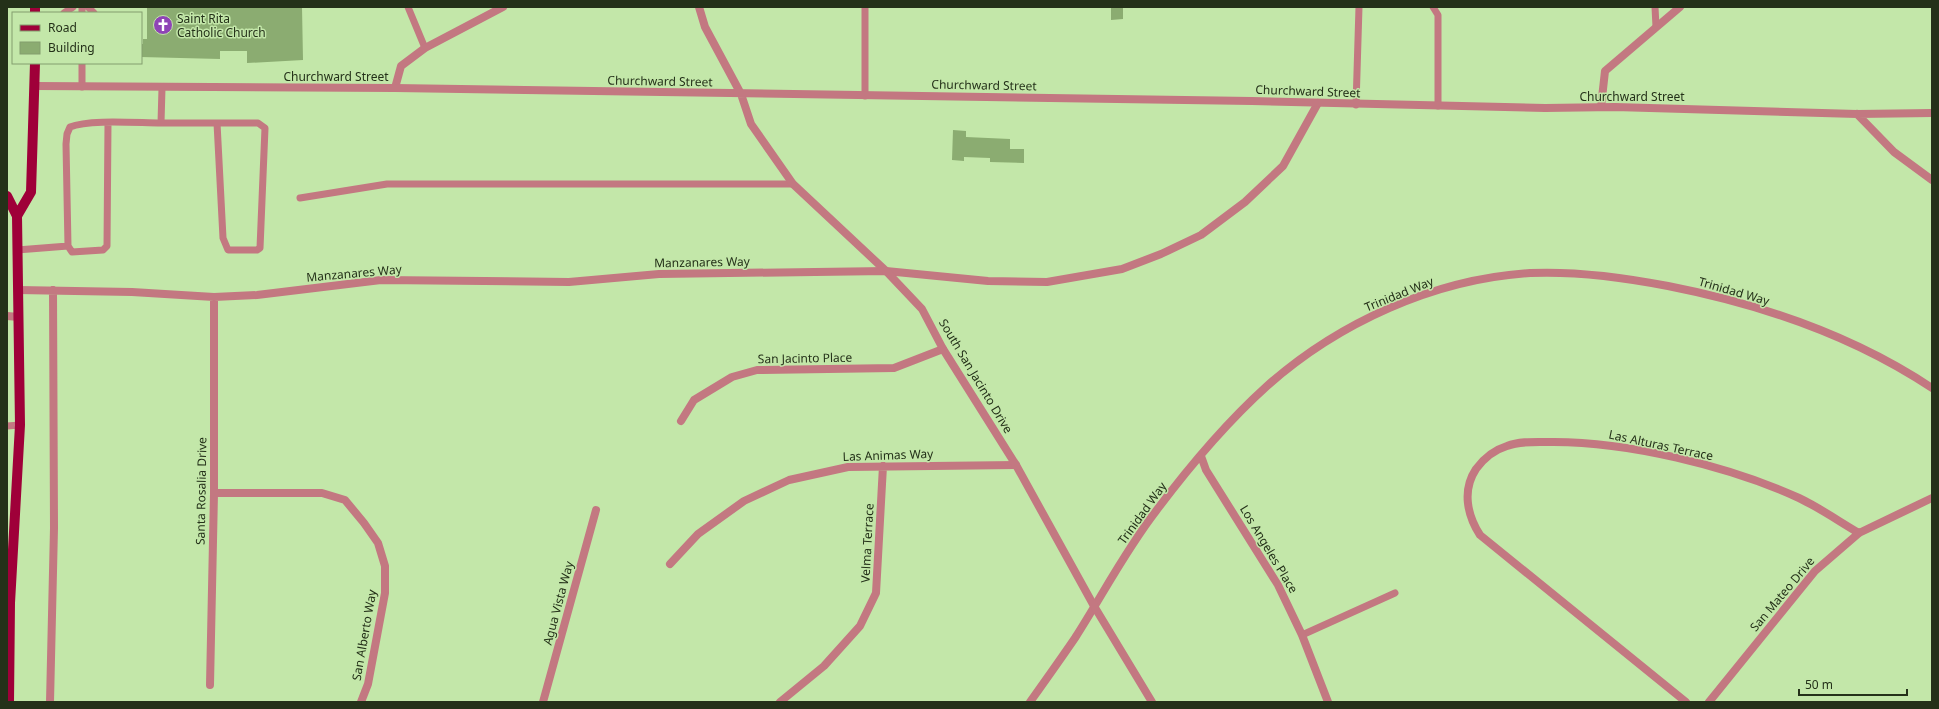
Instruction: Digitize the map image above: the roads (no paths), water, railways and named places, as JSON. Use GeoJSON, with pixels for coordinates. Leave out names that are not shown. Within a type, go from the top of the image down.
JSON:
{"type":"FeatureCollection","features":[{"type":"Feature","properties":{"kind":"main road"},"geometry":{"type":"LineString","coordinates":[[17,216],[32,192],[35,64]]}},
{"type":"Feature","properties":{"kind":"main road"},"geometry":{"type":"LineString","coordinates":[[7,196],[17,216],[20,425],[8,603],[9,702]]}},
{"type":"Feature","properties":{"kind":"street"},"geometry":{"type":"LineString","coordinates":[[395,88],[401,66],[425,48],[503,7]]}},
{"type":"Feature","properties":{"kind":"street","name":"South San Jacinto Drive"},"geometry":{"type":"LineString","coordinates":[[699,7],[705,27],[741,94],[750,124],[793,184],[886,271],[922,309],[943,349],[1016,465],[1094,606],[1152,702]]}},
{"type":"Feature","properties":{"kind":"street"},"geometry":{"type":"LineString","coordinates":[[1601,107],[1605,71],[1680,7]]}},
{"type":"Feature","properties":{"kind":"street","name":"Churchward Street"},"geometry":{"type":"LineString","coordinates":[[35,86],[162,88],[395,88],[1356,105],[1385,104],[1438,106],[1601,107],[1857,114],[1932,113]]}},
{"type":"Feature","properties":{"kind":"street","name":"Manzanares Way"},"geometry":{"type":"LineString","coordinates":[[18,290],[132,292],[214,297],[257,295],[381,280],[569,282],[659,274],[886,271],[988,281],[1047,282],[1122,269],[1162,254],[1201,235],[1245,202],[1284,166],[1318,104]]}},
{"type":"Feature","properties":{"kind":"street"},"geometry":{"type":"LineString","coordinates":[[1857,114],[1894,152],[1932,180]]}},
{"type":"Feature","properties":{"kind":"street","name":"Trinidad Way"},"geometry":{"type":"LineString","coordinates":[[1030,702],[1076,637],[1094,606],[1155,512],[1231,421],[1270,384],[1318,348],[1352,327],[1402,303],[1429,293],[1495,277],[1529,273],[1590,274],[1635,280],[1723,298],[1851,343],[1910,374],[1932,388]]}},
{"type":"Feature","properties":{"kind":"street"},"geometry":{"type":"LineString","coordinates":[[50,702],[54,528],[53,290]]}},
{"type":"Feature","properties":{"kind":"street","name":"Santa Rosalia Drive"},"geometry":{"type":"LineString","coordinates":[[210,685],[214,493],[214,297]]}},
{"type":"Feature","properties":{"kind":"street"},"geometry":{"type":"LineString","coordinates":[[7,316],[19,316]]}},
{"type":"Feature","properties":{"kind":"street","name":"San Jacinto Place"},"geometry":{"type":"LineString","coordinates":[[681,421],[694,400],[732,377],[757,370],[894,368],[943,349]]}},
{"type":"Feature","properties":{"kind":"street","name":"Las Alturas Terrace"},"geometry":{"type":"LineString","coordinates":[[1686,702],[1480,535],[1470,515],[1468,493],[1475,472],[1485,459],[1496,450],[1524,442],[1564,441],[1640,450],[1718,469],[1800,498],[1859,533]]}},
{"type":"Feature","properties":{"kind":"street","name":"Los Angeles Place"},"geometry":{"type":"LineString","coordinates":[[1201,456],[1206,470],[1278,585],[1302,635],[1328,702]]}},
{"type":"Feature","properties":{"kind":"street","name":"Las Animas Way"},"geometry":{"type":"LineString","coordinates":[[670,564],[698,534],[744,501],[782,483],[848,467],[1016,465]]}},
{"type":"Feature","properties":{"kind":"street","name":"Velma Terrace"},"geometry":{"type":"LineString","coordinates":[[780,702],[824,666],[860,626],[876,593],[883,466]]}},
{"type":"Feature","properties":{"kind":"street","name":"San Alberto Way"},"geometry":{"type":"LineString","coordinates":[[214,493],[322,493],[345,500],[364,523],[378,543],[385,566],[385,593],[368,684],[361,702]]}},
{"type":"Feature","properties":{"kind":"street","name":"San Mateo Drive"},"geometry":{"type":"LineString","coordinates":[[1709,702],[1815,571],[1859,533],[1932,498]]}},
{"type":"Feature","properties":{"kind":"street","name":"Agua Vista Way"},"geometry":{"type":"LineString","coordinates":[[543,702],[596,510]]}},
{"type":"Feature","properties":{"kind":"lane"},"geometry":{"type":"LineString","coordinates":[[62,12],[73,7]]}},
{"type":"Feature","properties":{"kind":"lane"},"geometry":{"type":"LineString","coordinates":[[408,7],[425,48]]}},
{"type":"Feature","properties":{"kind":"lane"},"geometry":{"type":"LineString","coordinates":[[865,96],[866,7]]}},
{"type":"Feature","properties":{"kind":"lane"},"geometry":{"type":"LineString","coordinates":[[1356,105],[1359,7]]}},
{"type":"Feature","properties":{"kind":"lane"},"geometry":{"type":"LineString","coordinates":[[1433,7],[1438,14],[1438,106]]}},
{"type":"Feature","properties":{"kind":"lane"},"geometry":{"type":"LineString","coordinates":[[1655,7],[1656,27]]}},
{"type":"Feature","properties":{"kind":"lane"},"geometry":{"type":"LineString","coordinates":[[82,64],[82,87]]}},
{"type":"Feature","properties":{"kind":"lane"},"geometry":{"type":"LineString","coordinates":[[161,123],[162,88]]}},
{"type":"Feature","properties":{"kind":"lane"},"geometry":{"type":"LineString","coordinates":[[108,123],[107,246],[103,250],[72,252],[68,246],[67,134],[70,127],[78,123],[108,123],[161,123],[216,123],[258,123],[265,128],[260,248],[257,250],[228,250],[223,238],[216,123]]}},
{"type":"Feature","properties":{"kind":"lane"},"geometry":{"type":"LineString","coordinates":[[300,198],[387,184],[793,184]]}},
{"type":"Feature","properties":{"kind":"lane"},"geometry":{"type":"LineString","coordinates":[[17,250],[68,246]]}},
{"type":"Feature","properties":{"kind":"lane"},"geometry":{"type":"LineString","coordinates":[[7,426],[20,425]]}},
{"type":"Feature","properties":{"kind":"lane"},"geometry":{"type":"LineString","coordinates":[[1302,635],[1394,593]]}},
{"type":"Feature","properties":{"kind":"place","name":"Saint Rita Catholic Church"},"geometry":{"type":"Point","coordinates":[163,25]}}]}
